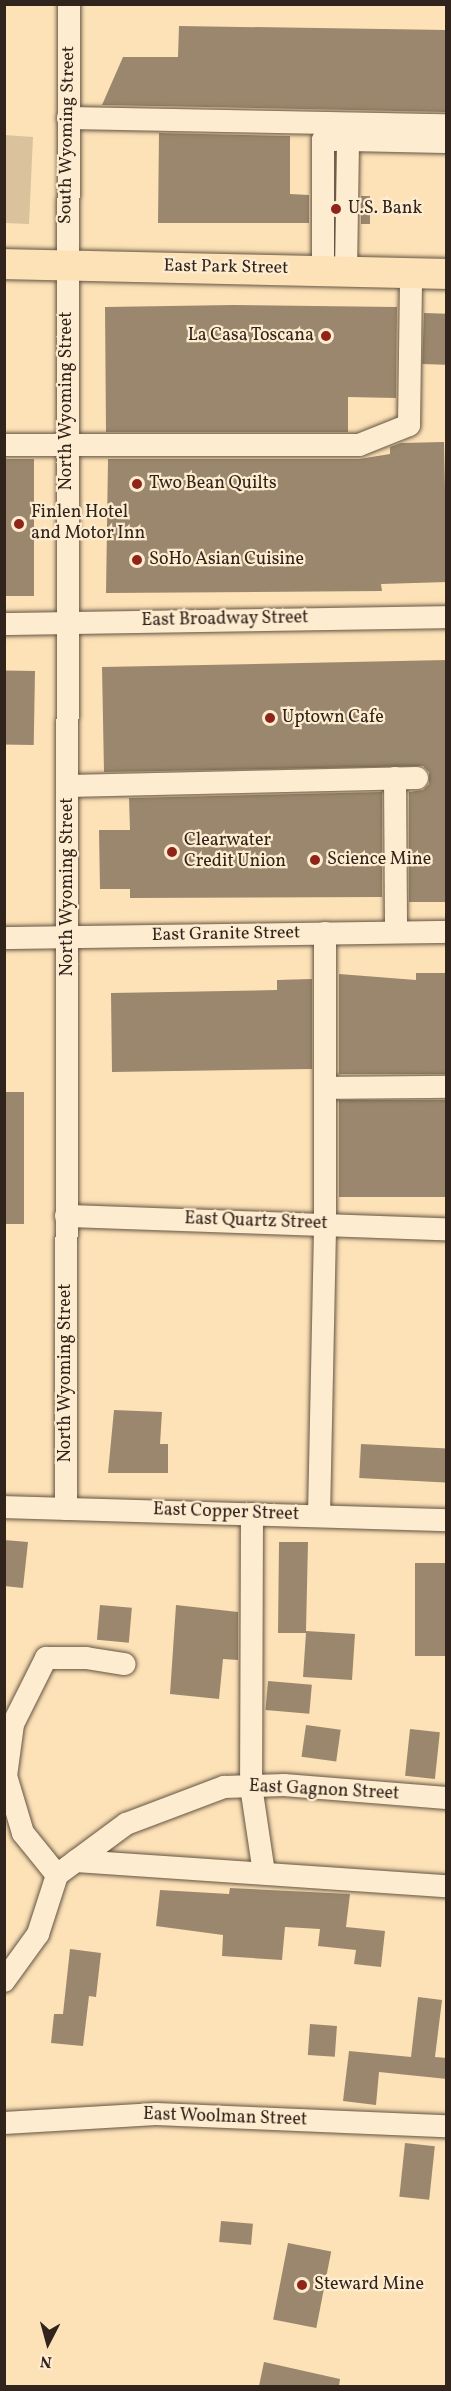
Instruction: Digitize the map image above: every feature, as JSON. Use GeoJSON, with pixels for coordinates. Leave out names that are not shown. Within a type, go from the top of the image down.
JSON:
{"type":"FeatureCollection","features":[{"type":"Feature","properties":{"kind":"main road","name":"East Park Street"},"geometry":{"type":"LineString","coordinates":[[4,264],[447,274]]}},
{"type":"Feature","properties":{"kind":"street","name":"South Wyoming Street"},"geometry":{"type":"LineString","coordinates":[[67,265],[69,4]]}},
{"type":"Feature","properties":{"kind":"street"},"geometry":{"type":"LineString","coordinates":[[68,118],[447,125]]}},
{"type":"Feature","properties":{"kind":"street"},"geometry":{"type":"LineString","coordinates":[[329,271],[312,140],[447,142]]}},
{"type":"Feature","properties":{"kind":"street"},"geometry":{"type":"LineString","coordinates":[[329,271],[336,140]]}},
{"type":"Feature","properties":{"kind":"street","name":"North Wyoming Street"},"geometry":{"type":"LineString","coordinates":[[66,1509],[69,937],[67,265]]}},
{"type":"Feature","properties":{"kind":"street"},"geometry":{"type":"LineString","coordinates":[[4,445],[359,445],[409,425],[411,273]]}},
{"type":"Feature","properties":{"kind":"street","name":"East Broadway Street"},"geometry":{"type":"LineString","coordinates":[[4,624],[447,616]]}},
{"type":"Feature","properties":{"kind":"street"},"geometry":{"type":"LineString","coordinates":[[68,786],[406,778],[396,933]]}},
{"type":"Feature","properties":{"kind":"street","name":"East Granite Street"},"geometry":{"type":"LineString","coordinates":[[4,938],[447,932]]}},
{"type":"Feature","properties":{"kind":"street"},"geometry":{"type":"LineString","coordinates":[[319,1516],[325,1225],[325,933]]}},
{"type":"Feature","properties":{"kind":"street"},"geometry":{"type":"LineString","coordinates":[[326,1088],[447,1087]]}},
{"type":"Feature","properties":{"kind":"street","name":"East Quartz Street"},"geometry":{"type":"LineString","coordinates":[[66,1216],[447,1229]]}},
{"type":"Feature","properties":{"kind":"street","name":"East Copper Street"},"geometry":{"type":"LineString","coordinates":[[4,1507],[447,1520]]}},
{"type":"Feature","properties":{"kind":"street"},"geometry":{"type":"LineString","coordinates":[[252,1514],[251,1786],[264,1874]]}},
{"type":"Feature","properties":{"kind":"street"},"geometry":{"type":"LineString","coordinates":[[4,1981],[38,1934],[57,1875],[23,1833],[6,1776],[13,1724],[46,1658],[86,1658],[125,1664]]}},
{"type":"Feature","properties":{"kind":"street","name":"East Gagnon Street"},"geometry":{"type":"LineString","coordinates":[[57,1875],[126,1824],[224,1787],[251,1786],[447,1798]]}},
{"type":"Feature","properties":{"kind":"street"},"geometry":{"type":"LineString","coordinates":[[76,1861],[447,1886]]}},
{"type":"Feature","properties":{"kind":"street","name":"East Woolman Street"},"geometry":{"type":"LineString","coordinates":[[4,2123],[156,2114],[447,2126]]}},
{"type":"Feature","properties":{"kind":"shaded area"},"geometry":{"type":"Polygon","coordinates":[[[5,135],[33,137],[29,224],[5,223],[5,135]]]}},
{"type":"Feature","properties":{"kind":"building"},"geometry":{"type":"Polygon","coordinates":[[[179,26],[447,30],[447,112],[102,105],[123,57],[178,57],[179,26]]]}},
{"type":"Feature","properties":{"kind":"building"},"geometry":{"type":"Polygon","coordinates":[[[159,133],[290,136],[290,194],[309,195],[309,223],[158,223],[159,133]]]}},
{"type":"Feature","properties":{"kind":"building"},"geometry":{"type":"Polygon","coordinates":[[[361,196],[370,196],[370,224],[361,224],[361,196]]]}},
{"type":"Feature","properties":{"kind":"building"},"geometry":{"type":"Polygon","coordinates":[[[233,305],[397,307],[396,398],[348,397],[348,432],[106,432],[105,307],[233,305]]]}},
{"type":"Feature","properties":{"kind":"building"},"geometry":{"type":"Polygon","coordinates":[[[424,313],[446,314],[445,365],[422,364],[424,313]]]}},
{"type":"Feature","properties":{"kind":"building"},"geometry":{"type":"Polygon","coordinates":[[[444,442],[447,582],[381,584],[382,591],[106,593],[108,459],[359,459],[390,454],[390,447],[401,443],[444,442]]]}},
{"type":"Feature","properties":{"kind":"building","name":"Finlen Hotel and Motor Inn"},"geometry":{"type":"Polygon","coordinates":[[[4,459],[34,459],[34,596],[4,596],[4,459]]]}},
{"type":"Feature","properties":{"kind":"building"},"geometry":{"type":"Polygon","coordinates":[[[447,660],[447,902],[409,902],[409,792],[423,790],[429,784],[429,772],[423,766],[104,772],[102,667],[447,660]]]}},
{"type":"Feature","properties":{"kind":"building"},"geometry":{"type":"Polygon","coordinates":[[[4,670],[35,671],[34,745],[4,744],[4,670]]]}},
{"type":"Feature","properties":{"kind":"building"},"geometry":{"type":"Polygon","coordinates":[[[382,792],[382,897],[130,898],[130,889],[100,889],[99,830],[130,830],[129,798],[382,792]]]}},
{"type":"Feature","properties":{"kind":"building"},"geometry":{"type":"Polygon","coordinates":[[[416,973],[447,973],[447,1074],[339,1074],[339,974],[416,980],[416,973]]]}},
{"type":"Feature","properties":{"kind":"building"},"geometry":{"type":"Polygon","coordinates":[[[312,979],[312,1069],[112,1072],[111,993],[277,990],[277,980],[312,979]]]}},
{"type":"Feature","properties":{"kind":"building"},"geometry":{"type":"Polygon","coordinates":[[[4,1092],[24,1092],[24,1224],[4,1224],[4,1092]]]}},
{"type":"Feature","properties":{"kind":"building"},"geometry":{"type":"Polygon","coordinates":[[[339,1100],[446,1100],[446,1197],[339,1197],[339,1100]]]}},
{"type":"Feature","properties":{"kind":"building"},"geometry":{"type":"Polygon","coordinates":[[[114,1410],[162,1412],[160,1444],[168,1444],[168,1473],[108,1473],[114,1410]]]}},
{"type":"Feature","properties":{"kind":"building"},"geometry":{"type":"Polygon","coordinates":[[[361,1444],[446,1448],[445,1482],[359,1478],[361,1444]]]}},
{"type":"Feature","properties":{"kind":"building"},"geometry":{"type":"Polygon","coordinates":[[[4,1540],[28,1542],[23,1588],[4,1586],[4,1540]]]}},
{"type":"Feature","properties":{"kind":"building"},"geometry":{"type":"Polygon","coordinates":[[[279,1542],[308,1542],[306,1631],[355,1634],[352,1680],[303,1677],[306,1633],[278,1633],[279,1542]]]}},
{"type":"Feature","properties":{"kind":"building"},"geometry":{"type":"Polygon","coordinates":[[[415,1563],[446,1563],[446,1656],[415,1656],[415,1563]]]}},
{"type":"Feature","properties":{"kind":"building"},"geometry":{"type":"Polygon","coordinates":[[[100,1605],[132,1608],[129,1643],[97,1640],[100,1605]]]}},
{"type":"Feature","properties":{"kind":"building"},"geometry":{"type":"Polygon","coordinates":[[[176,1605],[238,1612],[238,1660],[223,1659],[219,1699],[170,1694],[176,1605]]]}},
{"type":"Feature","properties":{"kind":"building"},"geometry":{"type":"Polygon","coordinates":[[[268,1681],[312,1685],[309,1714],[265,1710],[268,1681]]]}},
{"type":"Feature","properties":{"kind":"building"},"geometry":{"type":"Polygon","coordinates":[[[306,1725],[341,1730],[336,1762],[302,1757],[306,1725]]]}},
{"type":"Feature","properties":{"kind":"building"},"geometry":{"type":"Polygon","coordinates":[[[410,1729],[440,1732],[435,1779],[405,1776],[410,1729]]]}},
{"type":"Feature","properties":{"kind":"building"},"geometry":{"type":"Polygon","coordinates":[[[230,1888],[350,1894],[346,1927],[385,1931],[381,1967],[354,1964],[356,1950],[318,1946],[320,1929],[285,1927],[282,1960],[222,1956],[223,1935],[156,1926],[160,1890],[229,1894],[230,1888]]]}},
{"type":"Feature","properties":{"kind":"building"},"geometry":{"type":"Polygon","coordinates":[[[70,1949],[101,1953],[96,1997],[89,1996],[83,2046],[51,2043],[54,2014],[63,2014],[70,1949]]]}},
{"type":"Feature","properties":{"kind":"building"},"geometry":{"type":"Polygon","coordinates":[[[418,1997],[442,2000],[435,2057],[447,2058],[447,2079],[379,2072],[376,2105],[343,2101],[349,2051],[411,2057],[418,1997]]]}},
{"type":"Feature","properties":{"kind":"building"},"geometry":{"type":"Polygon","coordinates":[[[310,2024],[337,2026],[335,2057],[308,2055],[310,2024]]]}},
{"type":"Feature","properties":{"kind":"building"},"geometry":{"type":"Polygon","coordinates":[[[405,2143],[435,2146],[429,2200],[399,2197],[405,2143]]]}},
{"type":"Feature","properties":{"kind":"building"},"geometry":{"type":"Polygon","coordinates":[[[221,2221],[253,2224],[251,2245],[219,2242],[221,2221]]]}},
{"type":"Feature","properties":{"kind":"building","name":"Steward Mine"},"geometry":{"type":"Polygon","coordinates":[[[288,2243],[331,2251],[316,2328],[273,2320],[288,2243]]]}},
{"type":"Feature","properties":{"kind":"building"},"geometry":{"type":"Polygon","coordinates":[[[264,2362],[340,2379],[339,2386],[259,2386],[264,2362]]]}},
{"type":"Feature","properties":{"kind":"place","name":"U.S. Bank"},"geometry":{"type":"Point","coordinates":[336,209]}},
{"type":"Feature","properties":{"kind":"place","name":"La Casa Toscana"},"geometry":{"type":"Point","coordinates":[326,336]}},
{"type":"Feature","properties":{"kind":"place","name":"Two Bean Quilts"},"geometry":{"type":"Point","coordinates":[137,484]}},
{"type":"Feature","properties":{"kind":"place","name":"Finlen Hotel and Motor Inn"},"geometry":{"type":"Point","coordinates":[19,524]}},
{"type":"Feature","properties":{"kind":"place","name":"SoHo Asian Cuisine"},"geometry":{"type":"Point","coordinates":[137,560]}},
{"type":"Feature","properties":{"kind":"place","name":"Uptown Cafe"},"geometry":{"type":"Point","coordinates":[270,718]}},
{"type":"Feature","properties":{"kind":"place","name":"Clearwater Credit Union"},"geometry":{"type":"Point","coordinates":[172,852]}},
{"type":"Feature","properties":{"kind":"place","name":"Science Mine"},"geometry":{"type":"Point","coordinates":[315,860]}},
{"type":"Feature","properties":{"kind":"place","name":"Steward Mine"},"geometry":{"type":"Point","coordinates":[302,2285]}}]}
